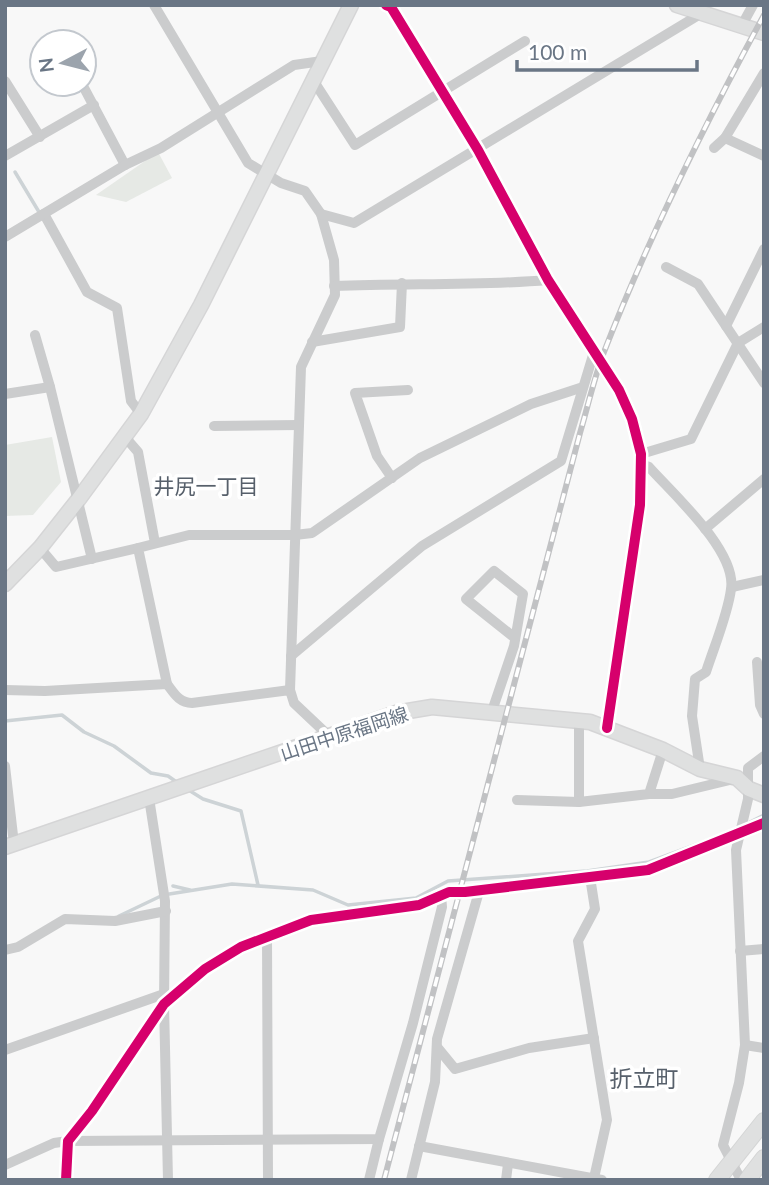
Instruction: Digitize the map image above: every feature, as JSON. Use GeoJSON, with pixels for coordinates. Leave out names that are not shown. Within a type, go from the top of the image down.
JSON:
{"type":"FeatureCollection","features":[{"type":"Feature","properties":{"kind":"main road"},"geometry":{"type":"LineString","coordinates":[[5,584],[40,548],[141,414],[201,305],[351,5]]}},
{"type":"Feature","properties":{"kind":"main road"},"geometry":{"type":"LineString","coordinates":[[677,5],[764,33]]}},
{"type":"Feature","properties":{"kind":"main road","name":"山田中原福岡線"},"geometry":{"type":"LineString","coordinates":[[10,846],[396,713],[432,707],[590,722],[663,750],[700,769],[737,778],[749,794],[764,795]]}},
{"type":"Feature","properties":{"kind":"main road"},"geometry":{"type":"LineString","coordinates":[[717,1180],[764,1121]]}},
{"type":"Feature","properties":{"kind":"main road"},"geometry":{"type":"LineString","coordinates":[[744,1180],[764,1158]]}},
{"type":"Feature","properties":{"kind":"street"},"geometry":{"type":"LineString","coordinates":[[154,5],[248,163],[281,183],[305,191],[321,214],[334,260],[335,295],[300,368],[290,656],[290,690],[294,702],[330,737]]}},
{"type":"Feature","properties":{"kind":"street"},"geometry":{"type":"LineString","coordinates":[[742,24],[753,5]]}},
{"type":"Feature","properties":{"kind":"street"},"geometry":{"type":"LineString","coordinates":[[390,6],[478,150],[548,280],[619,390],[632,419],[641,459],[640,505],[607,728]]}},
{"type":"Feature","properties":{"kind":"street"},"geometry":{"type":"LineString","coordinates":[[321,214],[354,223],[702,13]]}},
{"type":"Feature","properties":{"kind":"street"},"geometry":{"type":"LineString","coordinates":[[313,80],[355,145],[525,41]]}},
{"type":"Feature","properties":{"kind":"street"},"geometry":{"type":"LineString","coordinates":[[5,237],[125,165],[161,148],[294,65],[323,61]]}},
{"type":"Feature","properties":{"kind":"street"},"geometry":{"type":"LineString","coordinates":[[714,148],[725,138],[764,73]]}},
{"type":"Feature","properties":{"kind":"street"},"geometry":{"type":"LineString","coordinates":[[5,81],[40,137]]}},
{"type":"Feature","properties":{"kind":"street"},"geometry":{"type":"LineString","coordinates":[[90,98],[125,165]]}},
{"type":"Feature","properties":{"kind":"street"},"geometry":{"type":"LineString","coordinates":[[5,156],[94,106]]}},
{"type":"Feature","properties":{"kind":"street"},"geometry":{"type":"LineString","coordinates":[[725,138],[764,156]]}},
{"type":"Feature","properties":{"kind":"street"},"geometry":{"type":"LineString","coordinates":[[44,214],[88,292],[117,308],[131,401],[141,414]]}},
{"type":"Feature","properties":{"kind":"street"},"geometry":{"type":"LineString","coordinates":[[726,326],[764,249]]}},
{"type":"Feature","properties":{"kind":"street"},"geometry":{"type":"LineString","coordinates":[[666,267],[698,284],[764,383]]}},
{"type":"Feature","properties":{"kind":"street"},"geometry":{"type":"LineString","coordinates":[[334,286],[402,283],[495,284],[548,280]]}},
{"type":"Feature","properties":{"kind":"street"},"geometry":{"type":"LineString","coordinates":[[312,342],[400,327],[402,283]]}},
{"type":"Feature","properties":{"kind":"street"},"geometry":{"type":"LineString","coordinates":[[641,459],[691,439],[738,344],[764,327]]}},
{"type":"Feature","properties":{"kind":"street"},"geometry":{"type":"LineString","coordinates":[[35,335],[92,559]]}},
{"type":"Feature","properties":{"kind":"street"},"geometry":{"type":"LineString","coordinates":[[290,656],[422,546],[561,461],[594,352]]}},
{"type":"Feature","properties":{"kind":"street"},"geometry":{"type":"LineString","coordinates":[[5,394],[50,387]]}},
{"type":"Feature","properties":{"kind":"street"},"geometry":{"type":"LineString","coordinates":[[40,548],[56,567],[190,535],[312,533],[420,458],[531,404],[583,387]]}},
{"type":"Feature","properties":{"kind":"street"},"geometry":{"type":"LineString","coordinates":[[392,478],[377,456],[355,393],[408,390]]}},
{"type":"Feature","properties":{"kind":"street"},"geometry":{"type":"LineString","coordinates":[[214,426],[299,425]]}},
{"type":"Feature","properties":{"kind":"street"},"geometry":{"type":"LineString","coordinates":[[125,438],[138,452],[155,543]]}},
{"type":"Feature","properties":{"kind":"street"},"geometry":{"type":"LineString","coordinates":[[641,459],[705,529],[728,563],[732,587],[706,672],[695,679],[691,716],[700,769]]}},
{"type":"Feature","properties":{"kind":"street"},"geometry":{"type":"LineString","coordinates":[[705,529],[764,479]]}},
{"type":"Feature","properties":{"kind":"street"},"geometry":{"type":"LineString","coordinates":[[138,548],[167,684],[177,697],[186,703],[290,690]]}},
{"type":"Feature","properties":{"kind":"street"},"geometry":{"type":"LineString","coordinates":[[491,714],[515,638],[523,594],[494,571],[466,599],[515,638]]}},
{"type":"Feature","properties":{"kind":"street"},"geometry":{"type":"LineString","coordinates":[[732,587],[764,580]]}},
{"type":"Feature","properties":{"kind":"street"},"geometry":{"type":"LineString","coordinates":[[757,662],[760,705],[764,714]]}},
{"type":"Feature","properties":{"kind":"street"},"geometry":{"type":"LineString","coordinates":[[5,690],[45,691],[167,684]]}},
{"type":"Feature","properties":{"kind":"street"},"geometry":{"type":"LineString","coordinates":[[579,721],[579,802]]}},
{"type":"Feature","properties":{"kind":"street"},"geometry":{"type":"LineString","coordinates":[[649,794],[663,750]]}},
{"type":"Feature","properties":{"kind":"street"},"geometry":{"type":"LineString","coordinates":[[744,1180],[723,1146],[739,1083],[745,1045],[736,850],[749,794],[748,768],[764,756]]}},
{"type":"Feature","properties":{"kind":"street"},"geometry":{"type":"LineString","coordinates":[[5,766],[10,846]]}},
{"type":"Feature","properties":{"kind":"street"},"geometry":{"type":"LineString","coordinates":[[517,800],[579,802],[672,794],[737,778]]}},
{"type":"Feature","properties":{"kind":"street"},"geometry":{"type":"LineString","coordinates":[[149,798],[166,906],[164,999],[168,1180]]}},
{"type":"Feature","properties":{"kind":"street"},"geometry":{"type":"LineString","coordinates":[[5,1050],[164,999],[241,947],[311,920],[419,905],[449,892],[648,870],[764,823]]}},
{"type":"Feature","properties":{"kind":"street"},"geometry":{"type":"LineString","coordinates":[[419,1146],[598,1179],[607,1120],[578,941],[595,909],[590,877]]}},
{"type":"Feature","properties":{"kind":"street"},"geometry":{"type":"LineString","coordinates":[[411,1180],[435,1082],[437,1039],[481,888]]}},
{"type":"Feature","properties":{"kind":"street"},"geometry":{"type":"LineString","coordinates":[[369,1180],[413,1023],[442,907],[441,896]]}},
{"type":"Feature","properties":{"kind":"street"},"geometry":{"type":"LineString","coordinates":[[5,950],[18,947],[65,919],[115,921],[166,906]]}},
{"type":"Feature","properties":{"kind":"street"},"geometry":{"type":"LineString","coordinates":[[267,936],[268,1180]]}},
{"type":"Feature","properties":{"kind":"street"},"geometry":{"type":"LineString","coordinates":[[740,951],[764,949]]}},
{"type":"Feature","properties":{"kind":"street"},"geometry":{"type":"LineString","coordinates":[[66,1180],[68,1141],[92,1111],[164,999]]}},
{"type":"Feature","properties":{"kind":"street"},"geometry":{"type":"LineString","coordinates":[[438,1047],[455,1069],[528,1048],[594,1038]]}},
{"type":"Feature","properties":{"kind":"street"},"geometry":{"type":"LineString","coordinates":[[745,1045],[764,1048]]}},
{"type":"Feature","properties":{"kind":"street"},"geometry":{"type":"LineString","coordinates":[[5,1165],[54,1143],[68,1141],[379,1139]]}},
{"type":"Feature","properties":{"kind":"street"},"geometry":{"type":"LineString","coordinates":[[506,1180],[508,1164]]}},
{"type":"Feature","properties":{"kind":"shaded area"},"geometry":{"type":"Polygon","coordinates":[[[158,152],[172,178],[126,202],[96,195],[158,152]]]}},
{"type":"Feature","properties":{"kind":"shaded area"},"geometry":{"type":"Polygon","coordinates":[[[52,437],[61,482],[33,515],[5,516],[5,445],[52,437]]]}},
{"type":"Feature","properties":{"kind":"waterway"},"geometry":{"type":"LineString","coordinates":[[15,172],[39,212]]}},
{"type":"Feature","properties":{"kind":"waterway"},"geometry":{"type":"LineString","coordinates":[[5,721],[62,715],[84,732],[114,746],[151,773],[168,776],[178,783]]}},
{"type":"Feature","properties":{"kind":"waterway"},"geometry":{"type":"LineString","coordinates":[[187,789],[203,799],[241,811],[258,885]]}},
{"type":"Feature","properties":{"kind":"waterway"},"geometry":{"type":"LineString","coordinates":[[744,825],[764,815]]}},
{"type":"Feature","properties":{"kind":"waterway"},"geometry":{"type":"LineString","coordinates":[[119,916],[163,895],[232,884],[313,890],[348,905],[416,898],[448,881],[587,871],[649,862],[711,839]]}},
{"type":"Feature","properties":{"kind":"waterway"},"geometry":{"type":"LineString","coordinates":[[173,886],[190,890]]}},
{"type":"Feature","properties":{"kind":"railway"},"geometry":{"type":"LineString","coordinates":[[384,1180],[597,372],[659,223],[720,97],[764,15]]}},
{"type":"Feature","properties":{"kind":"cycle path"},"geometry":{"type":"LineString","coordinates":[[386,5],[391,7],[478,150],[548,280],[619,390],[632,419],[641,454],[640,505],[607,728]]}},
{"type":"Feature","properties":{"kind":"cycle path"},"geometry":{"type":"LineString","coordinates":[[66,1180],[68,1141],[92,1111],[164,1004],[205,969],[241,947],[311,920],[419,905],[449,892],[648,870],[764,823]]}},
{"type":"Feature","properties":{"kind":"district","name":"井尻一丁目"},"geometry":{"type":"Point","coordinates":[206,485]}},
{"type":"Feature","properties":{"kind":"district","name":"折立町"},"geometry":{"type":"Point","coordinates":[644,1078]}}]}
